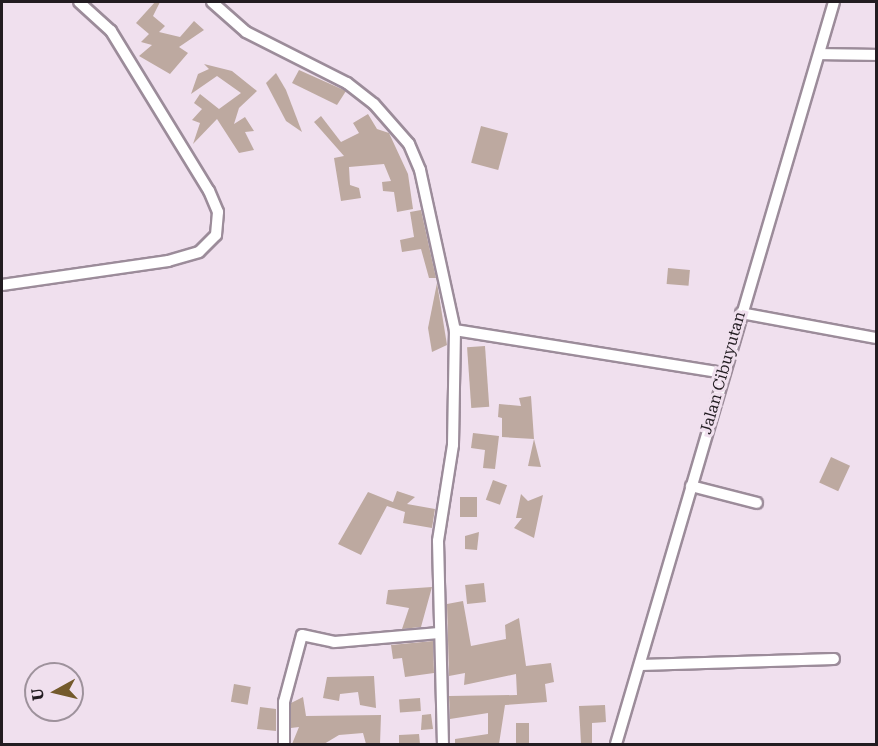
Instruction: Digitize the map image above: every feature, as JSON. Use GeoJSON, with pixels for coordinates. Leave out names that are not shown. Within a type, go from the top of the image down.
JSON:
{"type":"FeatureCollection","features":[{"type":"Feature","properties":{"kind":"street"},"geometry":{"type":"LineString","coordinates":[[2,285],[168,261],[205,249],[216,235],[218,212],[209,191],[111,31],[79,2]]}},
{"type":"Feature","properties":{"kind":"street"},"geometry":{"type":"LineString","coordinates":[[212,2],[269,46],[347,83],[400,131],[420,170],[455,330],[453,445],[438,541],[443,744]]}},
{"type":"Feature","properties":{"kind":"street","name":"Jalan Cibuyutan"},"geometry":{"type":"LineString","coordinates":[[616,744],[834,2]]}},
{"type":"Feature","properties":{"kind":"street"},"geometry":{"type":"LineString","coordinates":[[820,54],[876,54]]}},
{"type":"Feature","properties":{"kind":"street"},"geometry":{"type":"LineString","coordinates":[[741,313],[876,338]]}},
{"type":"Feature","properties":{"kind":"street"},"geometry":{"type":"LineString","coordinates":[[455,330],[723,374]]}},
{"type":"Feature","properties":{"kind":"street"},"geometry":{"type":"LineString","coordinates":[[691,486],[757,503]]}},
{"type":"Feature","properties":{"kind":"street"},"geometry":{"type":"LineString","coordinates":[[284,744],[284,702],[302,635],[334,642],[440,633]]}},
{"type":"Feature","properties":{"kind":"street"},"geometry":{"type":"LineString","coordinates":[[641,665],[834,659]]}},
{"type":"Feature","properties":{"kind":"building"},"geometry":{"type":"Polygon","coordinates":[[[155,2],[160,2],[153,16],[165,26],[159,32],[180,37],[194,21],[204,30],[179,47],[188,53],[170,74],[139,56],[152,45],[141,42],[149,34],[136,23],[155,2]]]}},
{"type":"Feature","properties":{"kind":"building"},"geometry":{"type":"Polygon","coordinates":[[[204,64],[232,71],[257,91],[239,108],[234,124],[245,117],[254,131],[245,132],[254,150],[239,153],[217,119],[193,144],[200,123],[192,120],[202,109],[194,103],[200,94],[219,109],[241,93],[217,76],[191,94],[198,74],[209,69],[204,64]]]}},
{"type":"Feature","properties":{"kind":"building"},"geometry":{"type":"Polygon","coordinates":[[[299,70],[346,91],[337,105],[292,83],[299,70]]]}},
{"type":"Feature","properties":{"kind":"building"},"geometry":{"type":"Polygon","coordinates":[[[276,73],[286,90],[302,132],[286,121],[266,83],[276,73]]]}},
{"type":"Feature","properties":{"kind":"building"},"geometry":{"type":"Polygon","coordinates":[[[368,114],[377,129],[389,133],[408,174],[413,209],[397,212],[394,192],[383,191],[382,182],[391,181],[384,164],[349,167],[350,185],[359,188],[361,198],[341,201],[334,158],[344,156],[314,122],[321,116],[341,142],[359,133],[353,123],[368,114]]]}},
{"type":"Feature","properties":{"kind":"building"},"geometry":{"type":"Polygon","coordinates":[[[481,126],[508,133],[498,170],[471,163],[481,126]]]}},
{"type":"Feature","properties":{"kind":"building"},"geometry":{"type":"Polygon","coordinates":[[[421,210],[436,278],[429,278],[421,249],[402,252],[400,240],[414,237],[410,212],[421,210]]]}},
{"type":"Feature","properties":{"kind":"building"},"geometry":{"type":"Polygon","coordinates":[[[668,268],[690,270],[689,286],[667,284],[668,268]]]}},
{"type":"Feature","properties":{"kind":"building"},"geometry":{"type":"Polygon","coordinates":[[[437,283],[447,345],[432,352],[428,328],[437,283]]]}},
{"type":"Feature","properties":{"kind":"building"},"geometry":{"type":"Polygon","coordinates":[[[485,346],[489,407],[471,408],[467,347],[485,346]]]}},
{"type":"Feature","properties":{"kind":"building"},"geometry":{"type":"Polygon","coordinates":[[[531,396],[534,439],[502,437],[502,418],[498,417],[499,404],[521,406],[519,398],[531,396]]]}},
{"type":"Feature","properties":{"kind":"building"},"geometry":{"type":"Polygon","coordinates":[[[473,433],[499,436],[495,469],[483,468],[485,450],[471,448],[473,433]]]}},
{"type":"Feature","properties":{"kind":"building"},"geometry":{"type":"Polygon","coordinates":[[[534,439],[541,467],[528,466],[534,439]]]}},
{"type":"Feature","properties":{"kind":"building"},"geometry":{"type":"Polygon","coordinates":[[[831,457],[850,466],[838,491],[819,482],[831,457]]]}},
{"type":"Feature","properties":{"kind":"building"},"geometry":{"type":"Polygon","coordinates":[[[493,480],[507,485],[500,505],[486,500],[493,480]]]}},
{"type":"Feature","properties":{"kind":"building"},"geometry":{"type":"Polygon","coordinates":[[[397,491],[415,497],[407,504],[435,509],[432,528],[403,523],[405,512],[387,506],[361,555],[338,544],[368,492],[393,502],[397,491]]]}},
{"type":"Feature","properties":{"kind":"building"},"geometry":{"type":"Polygon","coordinates":[[[521,494],[528,501],[543,495],[534,538],[514,528],[522,518],[516,518],[521,494]]]}},
{"type":"Feature","properties":{"kind":"building"},"geometry":{"type":"Polygon","coordinates":[[[460,497],[477,497],[477,517],[460,517],[460,497]]]}},
{"type":"Feature","properties":{"kind":"building"},"geometry":{"type":"Polygon","coordinates":[[[479,532],[477,550],[465,549],[465,536],[479,532]]]}},
{"type":"Feature","properties":{"kind":"building"},"geometry":{"type":"Polygon","coordinates":[[[484,583],[486,602],[467,604],[465,585],[484,583]]]}},
{"type":"Feature","properties":{"kind":"building"},"geometry":{"type":"Polygon","coordinates":[[[432,587],[421,627],[402,629],[409,608],[386,604],[388,590],[432,587]]]}},
{"type":"Feature","properties":{"kind":"building"},"geometry":{"type":"Polygon","coordinates":[[[463,601],[471,646],[506,639],[505,625],[519,618],[526,666],[551,663],[554,682],[545,684],[547,702],[505,705],[499,744],[455,744],[455,739],[488,734],[488,713],[450,719],[449,696],[517,695],[516,674],[464,685],[465,673],[449,676],[447,604],[463,601]]]}},
{"type":"Feature","properties":{"kind":"building"},"geometry":{"type":"Polygon","coordinates":[[[433,641],[434,673],[405,677],[402,658],[393,659],[391,645],[433,641]]]}},
{"type":"Feature","properties":{"kind":"building"},"geometry":{"type":"Polygon","coordinates":[[[374,676],[376,708],[360,705],[358,692],[340,694],[339,701],[323,698],[327,677],[374,676]]]}},
{"type":"Feature","properties":{"kind":"building"},"geometry":{"type":"Polygon","coordinates":[[[234,684],[251,687],[248,705],[231,702],[234,684]]]}},
{"type":"Feature","properties":{"kind":"building"},"geometry":{"type":"Polygon","coordinates":[[[303,697],[306,716],[381,715],[380,744],[366,744],[363,733],[339,735],[324,744],[292,744],[299,727],[291,728],[291,703],[303,697]]]}},
{"type":"Feature","properties":{"kind":"building"},"geometry":{"type":"Polygon","coordinates":[[[420,698],[421,711],[400,712],[399,699],[420,698]]]}},
{"type":"Feature","properties":{"kind":"building"},"geometry":{"type":"Polygon","coordinates":[[[605,705],[606,722],[592,723],[592,744],[581,744],[579,706],[605,705]]]}},
{"type":"Feature","properties":{"kind":"building"},"geometry":{"type":"Polygon","coordinates":[[[260,707],[276,709],[276,731],[257,729],[260,707]]]}},
{"type":"Feature","properties":{"kind":"building"},"geometry":{"type":"Polygon","coordinates":[[[431,714],[433,729],[421,730],[422,715],[431,714]]]}},
{"type":"Feature","properties":{"kind":"building"},"geometry":{"type":"Polygon","coordinates":[[[516,723],[529,723],[529,744],[516,744],[516,723]]]}},
{"type":"Feature","properties":{"kind":"building"},"geometry":{"type":"Polygon","coordinates":[[[419,734],[420,744],[399,744],[399,735],[419,734]]]}}]}
